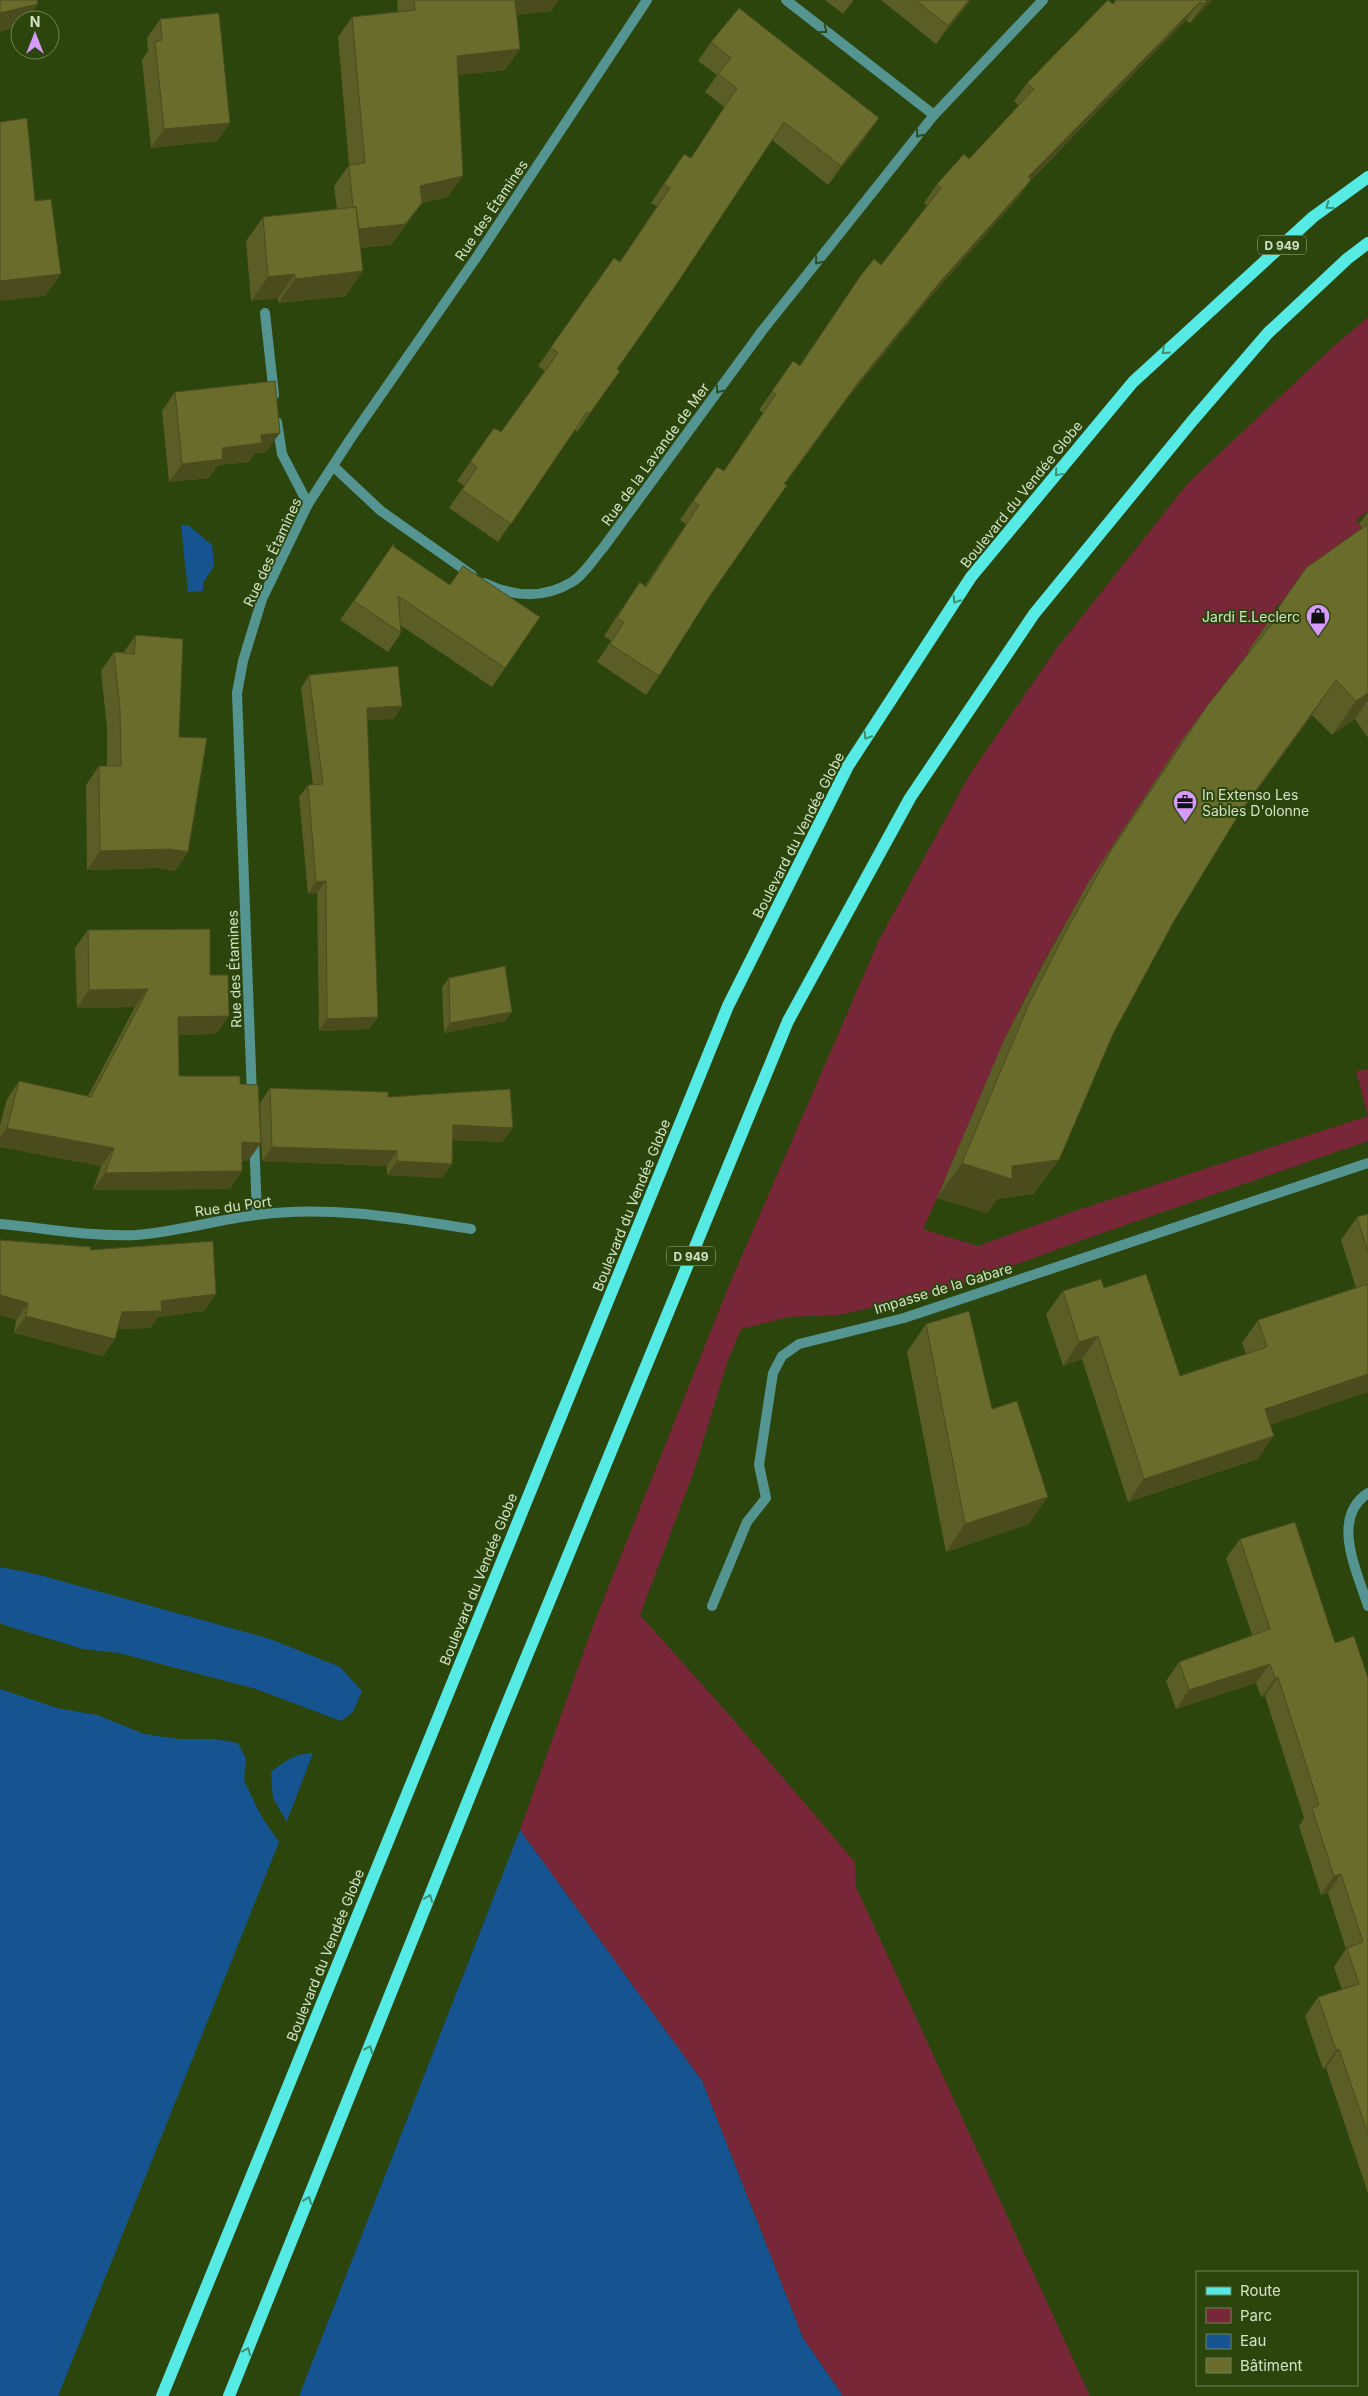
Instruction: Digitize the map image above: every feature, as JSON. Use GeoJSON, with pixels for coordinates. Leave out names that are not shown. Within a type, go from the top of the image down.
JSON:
{"type":"FeatureCollection","features":[{"type":"Feature","properties":{"kind":"main road","name":"Boulevard du Vendée Globe"},"geometry":{"type":"LineString","coordinates":[[162,2396],[728,1006],[848,766],[971,577],[1133,382],[1313,217],[1368,177]]}},
{"type":"Feature","properties":{"kind":"main road","name":"D 949"},"geometry":{"type":"LineString","coordinates":[[229,2396],[498,1726],[788,1021],[910,798],[1034,614],[1193,420],[1268,333],[1347,259],[1368,243]]}},
{"type":"Feature","properties":{"kind":"street","name":"Rue des Étamines"},"geometry":{"type":"LineString","coordinates":[[253,1106],[237,693],[243,661],[262,599],[308,504],[476,258],[647,0]]}},
{"type":"Feature","properties":{"kind":"street"},"geometry":{"type":"LineString","coordinates":[[786,0],[934,115]]}},
{"type":"Feature","properties":{"kind":"street","name":"Rue de la Lavande de Mer"},"geometry":{"type":"LineString","coordinates":[[333,466],[381,511],[485,584],[511,594],[545,594],[573,581],[603,548],[762,331],[934,115],[1043,0]]}},
{"type":"Feature","properties":{"kind":"street"},"geometry":{"type":"LineString","coordinates":[[265,313],[282,454],[308,504]]}},
{"type":"Feature","properties":{"kind":"street"},"geometry":{"type":"LineString","coordinates":[[254,1126],[257,1214]]}},
{"type":"Feature","properties":{"kind":"street","name":"Impasse de la Gabare"},"geometry":{"type":"LineString","coordinates":[[712,1606],[747,1522],[766,1498],[759,1465],[773,1374],[782,1356],[799,1344],[904,1318],[1368,1163]]}},
{"type":"Feature","properties":{"kind":"street","name":"Rue du Port"},"geometry":{"type":"LineString","coordinates":[[0,1224],[98,1235],[137,1235],[257,1214],[313,1211],[403,1218],[471,1229]]}},
{"type":"Feature","properties":{"kind":"street"},"geometry":{"type":"LineString","coordinates":[[1368,1492],[1358,1499],[1351,1510],[1347,1532],[1368,1606]]}},
{"type":"Feature","properties":{"kind":"green space"},"geometry":{"type":"Polygon","coordinates":[[[1368,317],[1368,511],[1356,520],[1368,536],[1368,541],[1275,607],[1287,623],[1249,650],[1250,654],[1187,738],[1127,823],[1072,912],[1022,1004],[923,1229],[978,1246],[1078,1210],[1368,1116],[1368,1141],[1088,1238],[939,1293],[838,1315],[788,1317],[741,1329],[728,1360],[695,1468],[640,1615],[725,1710],[855,1862],[856,1887],[1090,2396],[843,2396],[803,2338],[702,2081],[520,1830],[594,1623],[728,1288],[879,940],[970,774],[1057,648],[1188,483],[1333,347],[1368,317]]]}},
{"type":"Feature","properties":{"kind":"green space"},"geometry":{"type":"Polygon","coordinates":[[[1368,1069],[1368,1116],[1356,1071],[1368,1069]]]}},
{"type":"Feature","properties":{"kind":"water"},"geometry":{"type":"Polygon","coordinates":[[[181,525],[188,525],[212,545],[214,566],[203,583],[203,591],[188,592],[181,525]]]}},
{"type":"Feature","properties":{"kind":"water"},"geometry":{"type":"Polygon","coordinates":[[[0,1567],[36,1574],[270,1639],[340,1667],[362,1691],[353,1712],[341,1721],[256,1689],[119,1653],[83,1649],[7,1626],[0,1623],[0,1567]]]}},
{"type":"Feature","properties":{"kind":"water"},"geometry":{"type":"Polygon","coordinates":[[[0,1689],[57,1708],[97,1715],[144,1734],[180,1739],[215,1739],[238,1743],[246,1759],[244,1780],[260,1814],[279,1842],[58,2396],[0,2396],[0,1689]]]}},
{"type":"Feature","properties":{"kind":"water"},"geometry":{"type":"Polygon","coordinates":[[[313,1753],[287,1822],[273,1798],[271,1772],[290,1759],[313,1753]]]}},
{"type":"Feature","properties":{"kind":"water"},"geometry":{"type":"Polygon","coordinates":[[[520,1830],[702,2081],[803,2338],[843,2396],[299,2396],[520,1830]]]}},
{"type":"Feature","properties":{"kind":"building"},"geometry":{"type":"Polygon","coordinates":[[[0,0],[37,0],[38,4],[0,13],[0,0]]]}},
{"type":"Feature","properties":{"kind":"building"},"geometry":{"type":"Polygon","coordinates":[[[414,0],[515,0],[520,49],[457,56],[463,176],[420,186],[422,203],[405,224],[359,229],[356,207],[353,207],[349,165],[365,163],[352,17],[415,10],[414,0]]]}},
{"type":"Feature","properties":{"kind":"building"},"geometry":{"type":"Polygon","coordinates":[[[916,0],[969,0],[948,26],[916,0]]]}},
{"type":"Feature","properties":{"kind":"building"},"geometry":{"type":"Polygon","coordinates":[[[1108,0],[1113,4],[1116,0],[1207,0],[1204,4],[1200,2],[1028,177],[1031,180],[940,282],[860,380],[784,484],[787,485],[709,597],[659,676],[610,644],[624,622],[617,618],[628,600],[640,582],[646,587],[699,505],[693,501],[717,467],[724,471],[776,394],[772,391],[793,361],[800,366],[861,275],[874,259],[881,265],[941,188],[937,184],[964,154],[969,159],[1034,89],[1027,83],[1108,0]]]}},
{"type":"Feature","properties":{"kind":"building"},"geometry":{"type":"Polygon","coordinates":[[[739,8],[879,118],[841,166],[784,122],[674,288],[617,369],[620,371],[590,413],[587,412],[511,524],[462,490],[477,467],[470,462],[494,428],[501,432],[558,353],[551,347],[614,258],[620,262],[670,188],[664,184],[684,154],[691,158],[737,88],[718,74],[731,58],[711,42],[739,8]]]}},
{"type":"Feature","properties":{"kind":"building"},"geometry":{"type":"Polygon","coordinates":[[[219,13],[230,123],[164,129],[155,42],[162,40],[160,19],[219,13]]]}},
{"type":"Feature","properties":{"kind":"building"},"geometry":{"type":"Polygon","coordinates":[[[27,118],[35,201],[51,199],[61,274],[0,281],[0,122],[27,118]]]}},
{"type":"Feature","properties":{"kind":"building"},"geometry":{"type":"Polygon","coordinates":[[[356,207],[363,271],[295,279],[295,274],[268,277],[263,217],[356,207]]]}},
{"type":"Feature","properties":{"kind":"building"},"geometry":{"type":"Polygon","coordinates":[[[275,381],[280,433],[261,435],[262,443],[222,448],[223,459],[182,464],[175,392],[275,381]]]}},
{"type":"Feature","properties":{"kind":"building"},"geometry":{"type":"Polygon","coordinates":[[[1368,524],[1368,693],[1356,701],[1336,680],[1241,811],[1174,921],[1113,1034],[1059,1160],[1012,1166],[1012,1179],[962,1163],[1028,1006],[1066,931],[1112,849],[1207,706],[1275,620],[1272,617],[1306,568],[1368,524]]]}},
{"type":"Feature","properties":{"kind":"building"},"geometry":{"type":"Polygon","coordinates":[[[394,543],[394,547],[450,585],[463,566],[540,617],[505,668],[398,596],[401,633],[354,601],[394,543]]]}},
{"type":"Feature","properties":{"kind":"building"},"geometry":{"type":"Polygon","coordinates":[[[136,635],[183,639],[179,737],[207,738],[188,852],[169,849],[100,851],[99,766],[121,766],[120,710],[114,652],[134,654],[136,635]]]}},
{"type":"Feature","properties":{"kind":"building"},"geometry":{"type":"Polygon","coordinates":[[[398,666],[402,706],[367,708],[378,1017],[327,1019],[326,881],[316,882],[308,785],[323,784],[309,675],[398,666]]]}},
{"type":"Feature","properties":{"kind":"building"},"geometry":{"type":"Polygon","coordinates":[[[210,929],[210,975],[228,975],[229,1016],[178,1017],[179,1076],[240,1076],[240,1084],[258,1085],[261,1143],[242,1142],[242,1171],[105,1173],[114,1148],[7,1128],[19,1081],[91,1097],[148,989],[89,990],[88,930],[210,929]]]}},
{"type":"Feature","properties":{"kind":"building"},"geometry":{"type":"Polygon","coordinates":[[[505,966],[512,1012],[450,1023],[449,978],[505,966]]]}},
{"type":"Feature","properties":{"kind":"building"},"geometry":{"type":"Polygon","coordinates":[[[270,1088],[388,1092],[388,1097],[510,1089],[513,1128],[453,1125],[452,1164],[397,1161],[397,1151],[272,1147],[270,1088]]]}},
{"type":"Feature","properties":{"kind":"building"},"geometry":{"type":"Polygon","coordinates":[[[1368,1214],[1368,1252],[1357,1217],[1368,1214]]]}},
{"type":"Feature","properties":{"kind":"building"},"geometry":{"type":"Polygon","coordinates":[[[0,1240],[91,1247],[90,1250],[213,1241],[216,1294],[161,1301],[162,1311],[122,1312],[115,1339],[26,1316],[28,1303],[0,1295],[0,1240]]]}},
{"type":"Feature","properties":{"kind":"building"},"geometry":{"type":"Polygon","coordinates":[[[1146,1274],[1180,1376],[1267,1347],[1258,1320],[1368,1284],[1368,1374],[1265,1409],[1274,1436],[1144,1479],[1098,1336],[1079,1342],[1063,1291],[1101,1279],[1104,1288],[1146,1274]]]}},
{"type":"Feature","properties":{"kind":"building"},"geometry":{"type":"Polygon","coordinates":[[[969,1311],[992,1409],[1017,1401],[1048,1497],[965,1524],[926,1324],[969,1311]]]}},
{"type":"Feature","properties":{"kind":"building"},"geometry":{"type":"Polygon","coordinates":[[[1295,1522],[1335,1643],[1354,1636],[1368,1678],[1368,2134],[1339,2049],[1336,2050],[1318,1997],[1359,1984],[1347,1948],[1363,1942],[1341,1874],[1334,1876],[1312,1808],[1319,1805],[1278,1677],[1275,1678],[1270,1664],[1189,1690],[1179,1662],[1270,1629],[1240,1539],[1295,1522]]]}},
{"type":"Feature","properties":{"kind":"place","name":"Jardi E.Leclerc"},"geometry":{"type":"Point","coordinates":[1318,637]}},
{"type":"Feature","properties":{"kind":"place","name":"In Extenso Les Sables D'olonne"},"geometry":{"type":"Point","coordinates":[1185,823]}}]}
